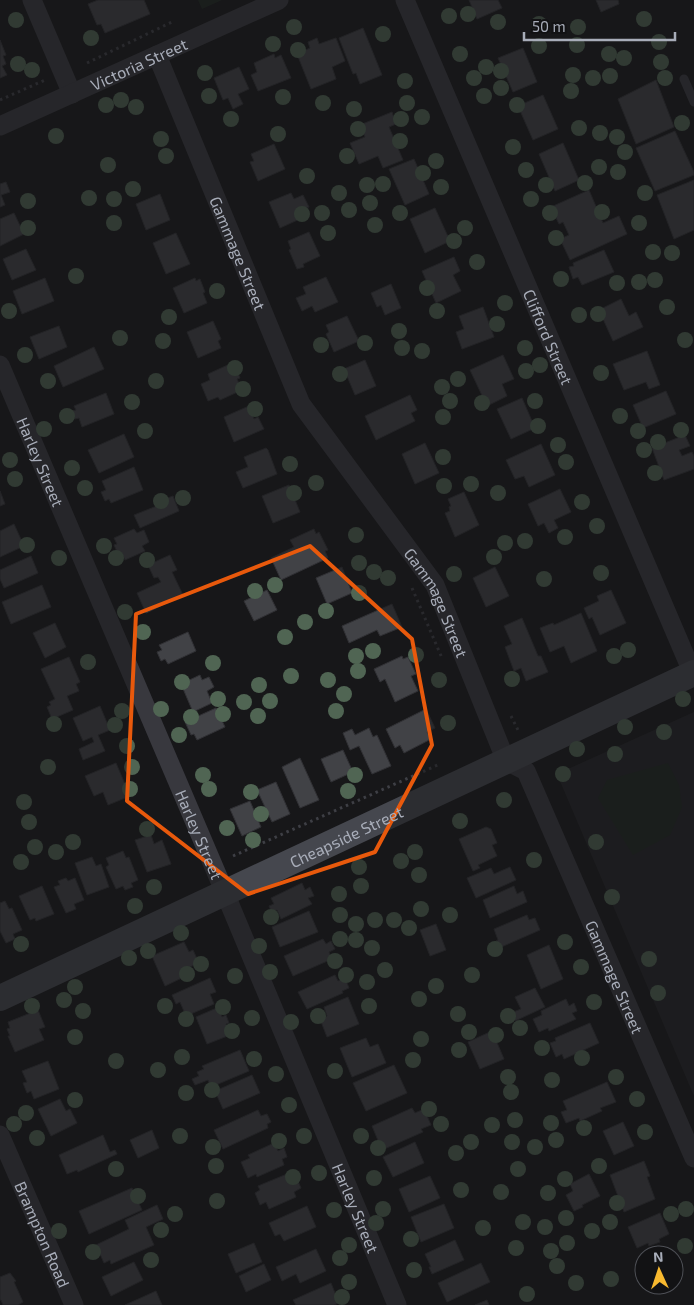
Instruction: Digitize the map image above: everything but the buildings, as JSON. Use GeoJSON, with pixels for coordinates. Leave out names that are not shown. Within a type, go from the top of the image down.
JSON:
{"type":"FeatureCollection","features":[{"type":"Feature","properties":{"kind":"street"},"geometry":{"type":"LineString","coordinates":[[32,0],[72,94]]}},
{"type":"Feature","properties":{"kind":"street","name":"Victoria Street"},"geometry":{"type":"LineString","coordinates":[[0,126],[279,0]]}},
{"type":"Feature","properties":{"kind":"street","name":"Clifford Street"},"geometry":{"type":"LineString","coordinates":[[405,0],[693,674]]}},
{"type":"Feature","properties":{"kind":"street","name":"Gammage Street"},"geometry":{"type":"LineString","coordinates":[[156,55],[301,404],[435,585],[506,761],[526,771],[694,1158]]}},
{"type":"Feature","properties":{"kind":"street","name":"Harley Street"},"geometry":{"type":"LineString","coordinates":[[0,365],[225,893],[397,1305]]}},
{"type":"Feature","properties":{"kind":"street","name":"Cheapside Street"},"geometry":{"type":"LineString","coordinates":[[0,998],[693,674]]}},
{"type":"Feature","properties":{"kind":"street","name":"Brampton Road"},"geometry":{"type":"LineString","coordinates":[[0,1135],[74,1305]]}},
{"type":"Feature","properties":{"kind":"lane"},"geometry":{"type":"LineString","coordinates":[[684,79],[694,102]]}},
{"type":"Feature","properties":{"kind":"path"},"geometry":{"type":"LineString","coordinates":[[82,66],[174,21]]}},
{"type":"Feature","properties":{"kind":"path"},"geometry":{"type":"LineString","coordinates":[[0,100],[49,78]]}},
{"type":"Feature","properties":{"kind":"path"},"geometry":{"type":"LineString","coordinates":[[412,588],[442,659]]}},
{"type":"Feature","properties":{"kind":"path"},"geometry":{"type":"LineString","coordinates":[[509,713],[517,730],[526,726]]}},
{"type":"Feature","properties":{"kind":"path"},"geometry":{"type":"LineString","coordinates":[[232,856],[442,763]]}},
{"type":"Feature","properties":{"kind":"highlighted area"},"geometry":{"type":"Polygon","coordinates":[[[310,546],[412,639],[432,745],[375,852],[248,894],[127,801],[136,614],[310,546]]]}},
{"type":"Feature","properties":{"kind":"shaded area"},"geometry":{"type":"Polygon","coordinates":[[[198,0],[222,0],[202,9],[198,0]]]}},
{"type":"Feature","properties":{"kind":"shaded area"},"geometry":{"type":"Polygon","coordinates":[[[694,712],[694,1096],[557,774],[694,712]]]}},
{"type":"Feature","properties":{"kind":"shaded area"},"geometry":{"type":"Polygon","coordinates":[[[668,763],[679,785],[682,807],[670,835],[633,855],[598,798],[607,780],[668,763]]]}}]}
